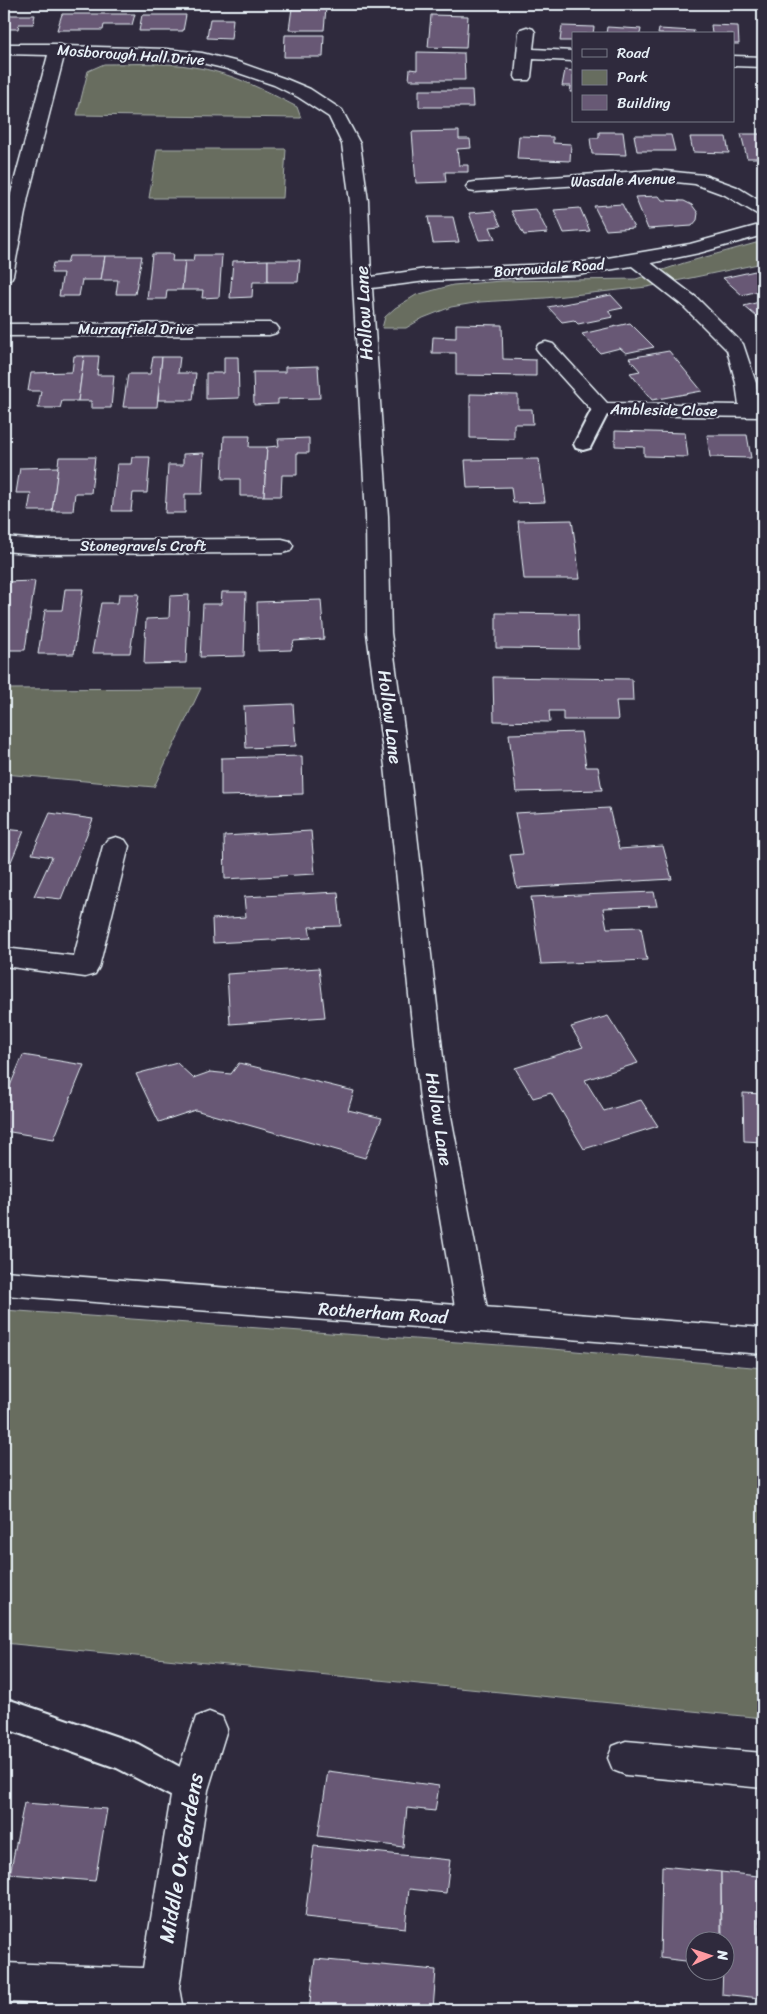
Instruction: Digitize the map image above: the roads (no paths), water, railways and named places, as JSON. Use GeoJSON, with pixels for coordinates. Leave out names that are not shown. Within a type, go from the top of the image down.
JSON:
{"type":"FeatureCollection","features":[{"type":"Feature","properties":{"kind":"street"},"geometry":{"type":"LineString","coordinates":[[523,77],[527,32]]}},
{"type":"Feature","properties":{"kind":"street","name":"Mosborough Hall Drive"},"geometry":{"type":"LineString","coordinates":[[4,49],[166,54],[202,58],[232,65],[288,85],[336,114]]}},
{"type":"Feature","properties":{"kind":"street"},"geometry":{"type":"LineString","coordinates":[[4,274],[11,197],[58,50]]}},
{"type":"Feature","properties":{"kind":"street"},"geometry":{"type":"LineString","coordinates":[[526,54],[572,56]]}},
{"type":"Feature","properties":{"kind":"street"},"geometry":{"type":"LineString","coordinates":[[734,61],[763,62]]}},
{"type":"Feature","properties":{"kind":"street","name":"Hollow Lane"},"geometry":{"type":"LineString","coordinates":[[336,114],[351,144],[360,200],[362,284],[377,516],[379,633],[397,766],[434,1100],[473,1319]]}},
{"type":"Feature","properties":{"kind":"street","name":"Wasdale Avenue"},"geometry":{"type":"LineString","coordinates":[[475,187],[656,176],[698,179],[731,191],[763,210]]}},
{"type":"Feature","properties":{"kind":"street","name":"Borrowdale Road"},"geometry":{"type":"LineString","coordinates":[[362,284],[426,274],[578,269],[636,260],[730,240],[763,229]]}},
{"type":"Feature","properties":{"kind":"street","name":"Ambleside Close"},"geometry":{"type":"LineString","coordinates":[[546,348],[601,409],[757,411],[746,383],[736,348],[690,302],[636,260]]}},
{"type":"Feature","properties":{"kind":"street","name":"Murrayfield Drive"},"geometry":{"type":"LineString","coordinates":[[4,330],[269,329]]}},
{"type":"Feature","properties":{"kind":"street","name":"Stonegravels Croft"},"geometry":{"type":"LineString","coordinates":[[4,544],[38,547],[282,546]]}},
{"type":"Feature","properties":{"kind":"street"},"geometry":{"type":"LineString","coordinates":[[4,957],[85,967],[116,846]]}},
{"type":"Feature","properties":{"kind":"street","name":"Rotherham Road"},"geometry":{"type":"LineString","coordinates":[[4,1283],[763,1341]]}},
{"type":"Feature","properties":{"kind":"street","name":"Middle Ox Gardens"},"geometry":{"type":"LineString","coordinates":[[4,1983],[161,1999],[190,1790],[210,1729]]}},
{"type":"Feature","properties":{"kind":"street"},"geometry":{"type":"LineString","coordinates":[[626,1758],[763,1771]]}},
{"type":"Feature","properties":{"kind":"lane"},"geometry":{"type":"LineString","coordinates":[[583,444],[601,409]]}},
{"type":"Feature","properties":{"kind":"lane"},"geometry":{"type":"LineString","coordinates":[[4,1713],[126,1755],[190,1790]]}}]}
